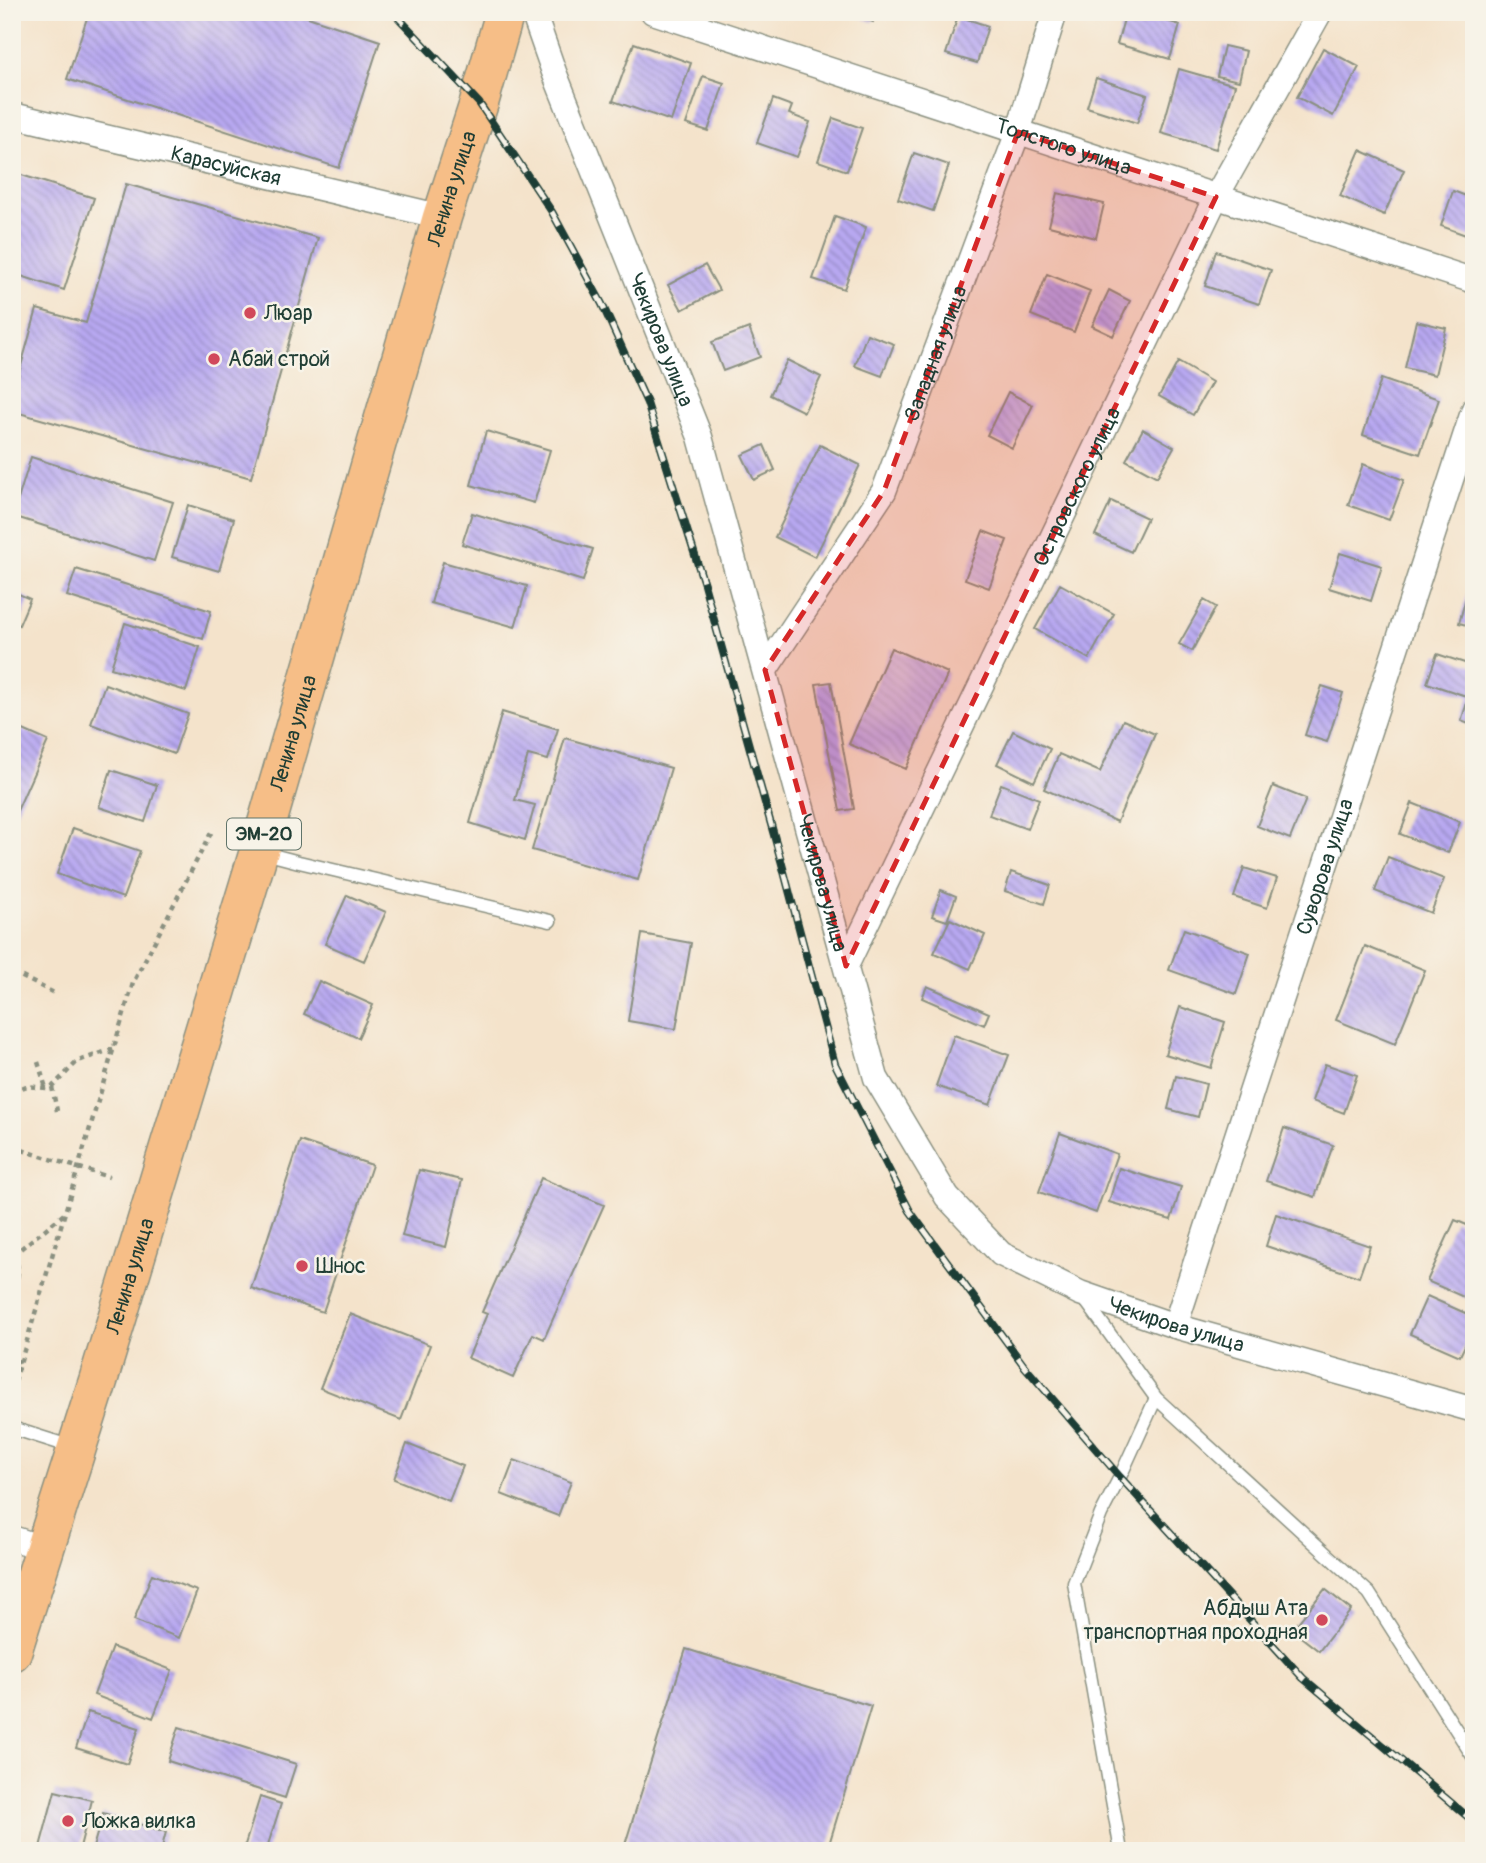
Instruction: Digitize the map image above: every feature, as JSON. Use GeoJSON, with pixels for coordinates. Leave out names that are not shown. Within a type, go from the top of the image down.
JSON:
{"type":"FeatureCollection","features":[{"type":"Feature","properties":{"kind":"main road","name":"Ленина улица"},"geometry":{"type":"LineString","coordinates":[[12,1652],[29,1543],[76,1449],[259,851],[442,217],[505,12]]}},
{"type":"Feature","properties":{"kind":"street","name":"Чекирова улица"},"geometry":{"type":"LineString","coordinates":[[533,12],[554,72],[700,437],[876,1077],[947,1197],[1001,1254],[1080,1293],[1175,1326],[1474,1410]]}},
{"type":"Feature","properties":{"kind":"street","name":"Толстого улица"},"geometry":{"type":"LineString","coordinates":[[653,12],[1474,281]]}},
{"type":"Feature","properties":{"kind":"street","name":"Западная улица"},"geometry":{"type":"LineString","coordinates":[[765,670],[884,491],[1018,132],[1055,12]]}},
{"type":"Feature","properties":{"kind":"street","name":"Островского улица"},"geometry":{"type":"LineString","coordinates":[[846,966],[1216,197],[1320,12]]}},
{"type":"Feature","properties":{"kind":"street","name":"Карасуйская"},"geometry":{"type":"LineString","coordinates":[[12,115],[442,217]]}},
{"type":"Feature","properties":{"kind":"street","name":"Суворова улица"},"geometry":{"type":"LineString","coordinates":[[1175,1326],[1474,409]]}},
{"type":"Feature","properties":{"kind":"lane"},"geometry":{"type":"LineString","coordinates":[[259,851],[550,921]]}},
{"type":"Feature","properties":{"kind":"lane"},"geometry":{"type":"LineString","coordinates":[[1080,1293],[1156,1398],[1369,1593],[1474,1758]]}},
{"type":"Feature","properties":{"kind":"lane"},"geometry":{"type":"LineString","coordinates":[[1121,1851],[1074,1583],[1101,1514],[1156,1398]]}},
{"type":"Feature","properties":{"kind":"lane"},"geometry":{"type":"LineString","coordinates":[[12,1428],[76,1449]]}},
{"type":"Feature","properties":{"kind":"path"},"geometry":{"type":"LineString","coordinates":[[12,1391],[132,983],[212,831]]}},
{"type":"Feature","properties":{"kind":"path"},"geometry":{"type":"LineString","coordinates":[[12,987],[16,974],[56,993]]}},
{"type":"Feature","properties":{"kind":"path"},"geometry":{"type":"LineString","coordinates":[[12,1091],[27,1086],[52,1087],[78,1061],[113,1049]]}},
{"type":"Feature","properties":{"kind":"path"},"geometry":{"type":"LineString","coordinates":[[38,1062],[46,1088]]}},
{"type":"Feature","properties":{"kind":"path"},"geometry":{"type":"LineString","coordinates":[[52,1087],[57,1111]]}},
{"type":"Feature","properties":{"kind":"path"},"geometry":{"type":"LineString","coordinates":[[12,1147],[109,1177]]}},
{"type":"Feature","properties":{"kind":"path"},"geometry":{"type":"LineString","coordinates":[[12,1286],[19,1272],[13,1254],[64,1214]]}},
{"type":"Feature","properties":{"kind":"path"},"geometry":{"type":"LineString","coordinates":[[12,1340],[20,1365]]}},
{"type":"Feature","properties":{"kind":"highlighted area"},"geometry":{"type":"Polygon","coordinates":[[[1018,132],[1216,197],[861,935],[846,966],[765,670],[884,491],[1018,132]]]}},
{"type":"Feature","properties":{"kind":"building"},"geometry":{"type":"Polygon","coordinates":[[[89,12],[293,12],[380,41],[339,168],[67,79],[89,12]]]}},
{"type":"Feature","properties":{"kind":"building"},"geometry":{"type":"Polygon","coordinates":[[[876,12],[873,22],[851,14],[876,12]]]}},
{"type":"Feature","properties":{"kind":"building"},"geometry":{"type":"Polygon","coordinates":[[[1126,12],[1138,12],[1180,25],[1170,59],[1117,44],[1126,12]]]}},
{"type":"Feature","properties":{"kind":"building"},"geometry":{"type":"Polygon","coordinates":[[[958,16],[988,26],[977,63],[946,54],[958,16]]]}},
{"type":"Feature","properties":{"kind":"building"},"geometry":{"type":"Polygon","coordinates":[[[634,43],[691,63],[671,121],[613,101],[634,43]]]}},
{"type":"Feature","properties":{"kind":"building"},"geometry":{"type":"Polygon","coordinates":[[[1224,46],[1246,51],[1239,81],[1217,76],[1224,46]]]}},
{"type":"Feature","properties":{"kind":"building"},"geometry":{"type":"Polygon","coordinates":[[[1323,48],[1359,67],[1333,116],[1297,97],[1323,48]]]}},
{"type":"Feature","properties":{"kind":"building"},"geometry":{"type":"Polygon","coordinates":[[[1179,69],[1235,85],[1216,149],[1161,133],[1179,69]]]}},
{"type":"Feature","properties":{"kind":"building"},"geometry":{"type":"Polygon","coordinates":[[[703,76],[724,83],[708,131],[686,124],[703,76]]]}},
{"type":"Feature","properties":{"kind":"building"},"geometry":{"type":"Polygon","coordinates":[[[1096,78],[1147,95],[1137,123],[1087,107],[1096,78]]]}},
{"type":"Feature","properties":{"kind":"building"},"geometry":{"type":"Polygon","coordinates":[[[773,99],[792,106],[789,114],[810,122],[797,157],[757,143],[773,99]]]}},
{"type":"Feature","properties":{"kind":"building"},"geometry":{"type":"Polygon","coordinates":[[[833,118],[862,128],[847,171],[818,161],[833,118]]]}},
{"type":"Feature","properties":{"kind":"building"},"geometry":{"type":"Polygon","coordinates":[[[1360,150],[1404,170],[1384,215],[1340,196],[1360,150]]]}},
{"type":"Feature","properties":{"kind":"building"},"geometry":{"type":"Polygon","coordinates":[[[914,153],[949,165],[933,211],[898,199],[914,153]]]}},
{"type":"Feature","properties":{"kind":"building"},"geometry":{"type":"Polygon","coordinates":[[[12,172],[94,198],[64,290],[12,273],[12,172]]]}},
{"type":"Feature","properties":{"kind":"building"},"geometry":{"type":"Polygon","coordinates":[[[126,184],[318,238],[251,478],[12,411],[12,398],[37,309],[86,323],[126,184]]]}},
{"type":"Feature","properties":{"kind":"building"},"geometry":{"type":"Polygon","coordinates":[[[1453,191],[1474,199],[1474,238],[1441,226],[1453,191]]]}},
{"type":"Feature","properties":{"kind":"building"},"geometry":{"type":"Polygon","coordinates":[[[1057,193],[1104,204],[1096,238],[1049,226],[1057,193]]]}},
{"type":"Feature","properties":{"kind":"building"},"geometry":{"type":"Polygon","coordinates":[[[835,216],[866,227],[844,289],[813,279],[835,216]]]}},
{"type":"Feature","properties":{"kind":"building"},"geometry":{"type":"Polygon","coordinates":[[[1216,251],[1271,270],[1259,304],[1205,286],[1216,251]]]}},
{"type":"Feature","properties":{"kind":"building"},"geometry":{"type":"Polygon","coordinates":[[[705,265],[719,290],[682,310],[668,285],[705,265]]]}},
{"type":"Feature","properties":{"kind":"building"},"geometry":{"type":"Polygon","coordinates":[[[1047,274],[1090,291],[1074,332],[1031,315],[1047,274]]]}},
{"type":"Feature","properties":{"kind":"building"},"geometry":{"type":"Polygon","coordinates":[[[1109,290],[1130,301],[1113,336],[1092,326],[1109,290]]]}},
{"type":"Feature","properties":{"kind":"building"},"geometry":{"type":"Polygon","coordinates":[[[12,303],[21,305],[13,333],[12,333],[12,303]]]}},
{"type":"Feature","properties":{"kind":"building"},"geometry":{"type":"Polygon","coordinates":[[[1416,321],[1446,328],[1435,375],[1405,368],[1416,321]]]}},
{"type":"Feature","properties":{"kind":"building"},"geometry":{"type":"Polygon","coordinates":[[[749,328],[760,357],[723,371],[712,342],[749,328]]]}},
{"type":"Feature","properties":{"kind":"building"},"geometry":{"type":"Polygon","coordinates":[[[867,334],[894,344],[882,376],[855,366],[867,334]]]}},
{"type":"Feature","properties":{"kind":"building"},"geometry":{"type":"Polygon","coordinates":[[[787,360],[821,377],[804,412],[770,395],[787,360]]]}},
{"type":"Feature","properties":{"kind":"building"},"geometry":{"type":"Polygon","coordinates":[[[1178,362],[1212,382],[1193,415],[1159,396],[1178,362]]]}},
{"type":"Feature","properties":{"kind":"building"},"geometry":{"type":"Polygon","coordinates":[[[1381,379],[1439,399],[1420,454],[1363,435],[1381,379]]]}},
{"type":"Feature","properties":{"kind":"building"},"geometry":{"type":"Polygon","coordinates":[[[1008,392],[1033,405],[1012,448],[987,435],[1008,392]]]}},
{"type":"Feature","properties":{"kind":"building"},"geometry":{"type":"Polygon","coordinates":[[[1143,429],[1174,447],[1157,477],[1126,460],[1143,429]]]}},
{"type":"Feature","properties":{"kind":"building"},"geometry":{"type":"Polygon","coordinates":[[[486,431],[550,450],[534,503],[471,485],[486,431]]]}},
{"type":"Feature","properties":{"kind":"building"},"geometry":{"type":"Polygon","coordinates":[[[764,445],[775,470],[754,480],[742,455],[764,445]]]}},
{"type":"Feature","properties":{"kind":"building"},"geometry":{"type":"Polygon","coordinates":[[[820,445],[860,465],[815,557],[775,537],[820,445]]]}},
{"type":"Feature","properties":{"kind":"building"},"geometry":{"type":"Polygon","coordinates":[[[31,457],[173,502],[154,561],[13,516],[31,457]]]}},
{"type":"Feature","properties":{"kind":"building"},"geometry":{"type":"Polygon","coordinates":[[[1363,464],[1404,480],[1389,520],[1348,505],[1363,464]]]}},
{"type":"Feature","properties":{"kind":"building"},"geometry":{"type":"Polygon","coordinates":[[[1111,501],[1147,518],[1131,552],[1095,535],[1111,501]]]}},
{"type":"Feature","properties":{"kind":"building"},"geometry":{"type":"Polygon","coordinates":[[[188,505],[234,519],[219,571],[172,557],[188,505]]]}},
{"type":"Feature","properties":{"kind":"building"},"geometry":{"type":"Polygon","coordinates":[[[472,513],[593,549],[583,581],[462,544],[472,513]]]}},
{"type":"Feature","properties":{"kind":"building"},"geometry":{"type":"Polygon","coordinates":[[[983,531],[1007,540],[989,588],[965,579],[983,531]]]}},
{"type":"Feature","properties":{"kind":"building"},"geometry":{"type":"Polygon","coordinates":[[[1340,553],[1382,566],[1371,601],[1329,588],[1340,553]]]}},
{"type":"Feature","properties":{"kind":"building"},"geometry":{"type":"Polygon","coordinates":[[[443,562],[527,586],[515,627],[431,603],[443,562]]]}},
{"type":"Feature","properties":{"kind":"building"},"geometry":{"type":"Polygon","coordinates":[[[76,569],[211,611],[203,639],[67,596],[76,569]]]}},
{"type":"Feature","properties":{"kind":"building"},"geometry":{"type":"Polygon","coordinates":[[[1060,584],[1114,614],[1089,659],[1035,629],[1060,584]]]}},
{"type":"Feature","properties":{"kind":"building"},"geometry":{"type":"Polygon","coordinates":[[[1469,587],[1474,588],[1474,627],[1459,623],[1469,587]]]}},
{"type":"Feature","properties":{"kind":"building"},"geometry":{"type":"Polygon","coordinates":[[[12,591],[30,599],[19,625],[12,623],[12,591]]]}},
{"type":"Feature","properties":{"kind":"building"},"geometry":{"type":"Polygon","coordinates":[[[1204,600],[1216,607],[1192,651],[1179,644],[1204,600]]]}},
{"type":"Feature","properties":{"kind":"building"},"geometry":{"type":"Polygon","coordinates":[[[125,623],[200,647],[186,691],[111,668],[125,623]]]}},
{"type":"Feature","properties":{"kind":"building"},"geometry":{"type":"Polygon","coordinates":[[[891,648],[948,673],[906,769],[849,744],[891,648]]]}},
{"type":"Feature","properties":{"kind":"building"},"geometry":{"type":"Polygon","coordinates":[[[1437,654],[1474,666],[1474,726],[1461,721],[1469,697],[1427,683],[1437,654]]]}},
{"type":"Feature","properties":{"kind":"building"},"geometry":{"type":"Polygon","coordinates":[[[831,682],[854,809],[840,811],[816,684],[831,682]]]}},
{"type":"Feature","properties":{"kind":"building"},"geometry":{"type":"Polygon","coordinates":[[[105,684],[188,714],[174,754],[91,724],[105,684]]]}},
{"type":"Feature","properties":{"kind":"building"},"geometry":{"type":"Polygon","coordinates":[[[1322,686],[1343,693],[1327,742],[1305,735],[1322,686]]]}},
{"type":"Feature","properties":{"kind":"building"},"geometry":{"type":"Polygon","coordinates":[[[502,712],[558,729],[548,760],[528,755],[515,800],[535,805],[525,840],[470,823],[502,712]]]}},
{"type":"Feature","properties":{"kind":"building"},"geometry":{"type":"Polygon","coordinates":[[[1123,720],[1155,734],[1117,822],[1044,789],[1059,754],[1100,772],[1123,720]]]}},
{"type":"Feature","properties":{"kind":"building"},"geometry":{"type":"Polygon","coordinates":[[[12,725],[48,741],[12,822],[12,725]]]}},
{"type":"Feature","properties":{"kind":"building"},"geometry":{"type":"Polygon","coordinates":[[[1013,731],[1050,749],[1034,782],[997,764],[1013,731]]]}},
{"type":"Feature","properties":{"kind":"building"},"geometry":{"type":"Polygon","coordinates":[[[565,738],[671,768],[638,880],[532,850],[565,738]]]}},
{"type":"Feature","properties":{"kind":"building"},"geometry":{"type":"Polygon","coordinates":[[[111,770],[157,785],[145,822],[99,807],[111,770]]]}},
{"type":"Feature","properties":{"kind":"building"},"geometry":{"type":"Polygon","coordinates":[[[1001,784],[1039,799],[1027,829],[989,815],[1001,784]]]}},
{"type":"Feature","properties":{"kind":"building"},"geometry":{"type":"Polygon","coordinates":[[[1273,786],[1306,799],[1290,839],[1257,826],[1273,786]]]}},
{"type":"Feature","properties":{"kind":"building"},"geometry":{"type":"Polygon","coordinates":[[[1412,803],[1460,822],[1448,853],[1400,834],[1412,803]]]}},
{"type":"Feature","properties":{"kind":"building"},"geometry":{"type":"Polygon","coordinates":[[[73,828],[140,851],[123,898],[57,874],[73,828]]]}},
{"type":"Feature","properties":{"kind":"building"},"geometry":{"type":"Polygon","coordinates":[[[1388,857],[1444,879],[1431,913],[1375,891],[1388,857]]]}},
{"type":"Feature","properties":{"kind":"building"},"geometry":{"type":"Polygon","coordinates":[[[1244,868],[1277,878],[1267,908],[1234,897],[1244,868]]]}},
{"type":"Feature","properties":{"kind":"building"},"geometry":{"type":"Polygon","coordinates":[[[1011,872],[1050,885],[1044,904],[1005,891],[1011,872]]]}},
{"type":"Feature","properties":{"kind":"building"},"geometry":{"type":"Polygon","coordinates":[[[941,890],[956,896],[947,921],[932,916],[941,890]]]}},
{"type":"Feature","properties":{"kind":"building"},"geometry":{"type":"Polygon","coordinates":[[[347,895],[386,912],[364,961],[325,944],[347,895]]]}},
{"type":"Feature","properties":{"kind":"building"},"geometry":{"type":"Polygon","coordinates":[[[950,919],[985,935],[970,969],[934,953],[950,919]]]}},
{"type":"Feature","properties":{"kind":"building"},"geometry":{"type":"Polygon","coordinates":[[[1184,929],[1250,953],[1236,994],[1169,970],[1184,929]]]}},
{"type":"Feature","properties":{"kind":"building"},"geometry":{"type":"Polygon","coordinates":[[[642,934],[691,943],[676,1029],[628,1021],[642,934]]]}},
{"type":"Feature","properties":{"kind":"building"},"geometry":{"type":"Polygon","coordinates":[[[1365,946],[1425,970],[1395,1044],[1336,1020],[1365,946]]]}},
{"type":"Feature","properties":{"kind":"building"},"geometry":{"type":"Polygon","coordinates":[[[319,981],[373,1005],[358,1038],[304,1014],[319,981]]]}},
{"type":"Feature","properties":{"kind":"building"},"geometry":{"type":"Polygon","coordinates":[[[927,986],[989,1013],[984,1025],[922,998],[927,986]]]}},
{"type":"Feature","properties":{"kind":"building"},"geometry":{"type":"Polygon","coordinates":[[[1180,1007],[1225,1022],[1211,1068],[1165,1054],[1180,1007]]]}},
{"type":"Feature","properties":{"kind":"building"},"geometry":{"type":"Polygon","coordinates":[[[954,1035],[1009,1055],[990,1105],[936,1086],[954,1035]]]}},
{"type":"Feature","properties":{"kind":"building"},"geometry":{"type":"Polygon","coordinates":[[[1325,1064],[1357,1075],[1344,1113],[1312,1101],[1325,1064]]]}},
{"type":"Feature","properties":{"kind":"building"},"geometry":{"type":"Polygon","coordinates":[[[1176,1076],[1206,1084],[1198,1117],[1168,1109],[1176,1076]]]}},
{"type":"Feature","properties":{"kind":"building"},"geometry":{"type":"Polygon","coordinates":[[[1284,1128],[1333,1145],[1315,1197],[1266,1181],[1284,1128]]]}},
{"type":"Feature","properties":{"kind":"building"},"geometry":{"type":"Polygon","coordinates":[[[1060,1133],[1117,1154],[1096,1213],[1039,1192],[1060,1133]]]}},
{"type":"Feature","properties":{"kind":"building"},"geometry":{"type":"Polygon","coordinates":[[[300,1141],[372,1165],[323,1312],[251,1288],[300,1141]]]}},
{"type":"Feature","properties":{"kind":"building"},"geometry":{"type":"Polygon","coordinates":[[[1119,1168],[1181,1187],[1171,1220],[1109,1202],[1119,1168]]]}},
{"type":"Feature","properties":{"kind":"building"},"geometry":{"type":"Polygon","coordinates":[[[419,1170],[462,1180],[446,1247],[402,1236],[419,1170]]]}},
{"type":"Feature","properties":{"kind":"building"},"geometry":{"type":"Polygon","coordinates":[[[541,1178],[604,1205],[544,1339],[533,1334],[513,1378],[468,1358],[487,1314],[482,1312],[541,1178]]]}},
{"type":"Feature","properties":{"kind":"building"},"geometry":{"type":"Polygon","coordinates":[[[1276,1214],[1370,1246],[1359,1277],[1266,1246],[1276,1214]]]}},
{"type":"Feature","properties":{"kind":"building"},"geometry":{"type":"Polygon","coordinates":[[[1455,1220],[1474,1228],[1474,1287],[1468,1299],[1427,1281],[1455,1220]]]}},
{"type":"Feature","properties":{"kind":"building"},"geometry":{"type":"Polygon","coordinates":[[[1427,1296],[1474,1317],[1474,1326],[1460,1356],[1410,1334],[1427,1296]]]}},
{"type":"Feature","properties":{"kind":"building"},"geometry":{"type":"Polygon","coordinates":[[[350,1314],[430,1345],[401,1420],[320,1388],[350,1314]]]}},
{"type":"Feature","properties":{"kind":"building"},"geometry":{"type":"Polygon","coordinates":[[[407,1444],[463,1466],[449,1501],[394,1479],[407,1444]]]}},
{"type":"Feature","properties":{"kind":"building"},"geometry":{"type":"Polygon","coordinates":[[[514,1460],[571,1482],[558,1516],[501,1494],[514,1460]]]}},
{"type":"Feature","properties":{"kind":"building"},"geometry":{"type":"Polygon","coordinates":[[[152,1574],[197,1591],[179,1638],[134,1620],[152,1574]]]}},
{"type":"Feature","properties":{"kind":"building","name":"Абдыш Ата транспортная проходная"},"geometry":{"type":"Polygon","coordinates":[[[1325,1589],[1351,1610],[1319,1651],[1292,1630],[1325,1589]]]}},
{"type":"Feature","properties":{"kind":"building"},"geometry":{"type":"Polygon","coordinates":[[[112,1647],[172,1670],[153,1718],[94,1695],[112,1647]]]}},
{"type":"Feature","properties":{"kind":"building"},"geometry":{"type":"Polygon","coordinates":[[[686,1649],[871,1706],[827,1851],[623,1851],[686,1649]]]}},
{"type":"Feature","properties":{"kind":"building"},"geometry":{"type":"Polygon","coordinates":[[[88,1712],[139,1728],[127,1764],[76,1748],[88,1712]]]}},
{"type":"Feature","properties":{"kind":"building"},"geometry":{"type":"Polygon","coordinates":[[[179,1727],[296,1764],[285,1798],[168,1761],[179,1727]]]}},
{"type":"Feature","properties":{"kind":"building"},"geometry":{"type":"Polygon","coordinates":[[[55,1791],[92,1800],[79,1851],[57,1851],[40,1847],[55,1791]]]}},
{"type":"Feature","properties":{"kind":"building"},"geometry":{"type":"Polygon","coordinates":[[[260,1797],[281,1804],[266,1851],[243,1851],[260,1797]]]}},
{"type":"Feature","properties":{"kind":"building"},"geometry":{"type":"Polygon","coordinates":[[[103,1813],[166,1832],[161,1851],[92,1851],[103,1813]]]}},
{"type":"Feature","properties":{"kind":"railway"},"geometry":{"type":"LineString","coordinates":[[393,12],[479,103],[552,212],[602,304],[647,403],[704,584],[835,1064],[910,1211],[1025,1367],[1120,1477],[1303,1678],[1474,1822]]}},
{"type":"Feature","properties":{"kind":"place","name":"Люар"},"geometry":{"type":"Point","coordinates":[250,313]}},
{"type":"Feature","properties":{"kind":"place","name":"Абай строй"},"geometry":{"type":"Point","coordinates":[214,359]}},
{"type":"Feature","properties":{"kind":"place","name":"Шнос"},"geometry":{"type":"Point","coordinates":[302,1266]}},
{"type":"Feature","properties":{"kind":"place","name":"Абдыш Ата транспортная проходная"},"geometry":{"type":"Point","coordinates":[1322,1620]}},
{"type":"Feature","properties":{"kind":"place","name":"Ложка вилка"},"geometry":{"type":"Point","coordinates":[68,1821]}}]}
